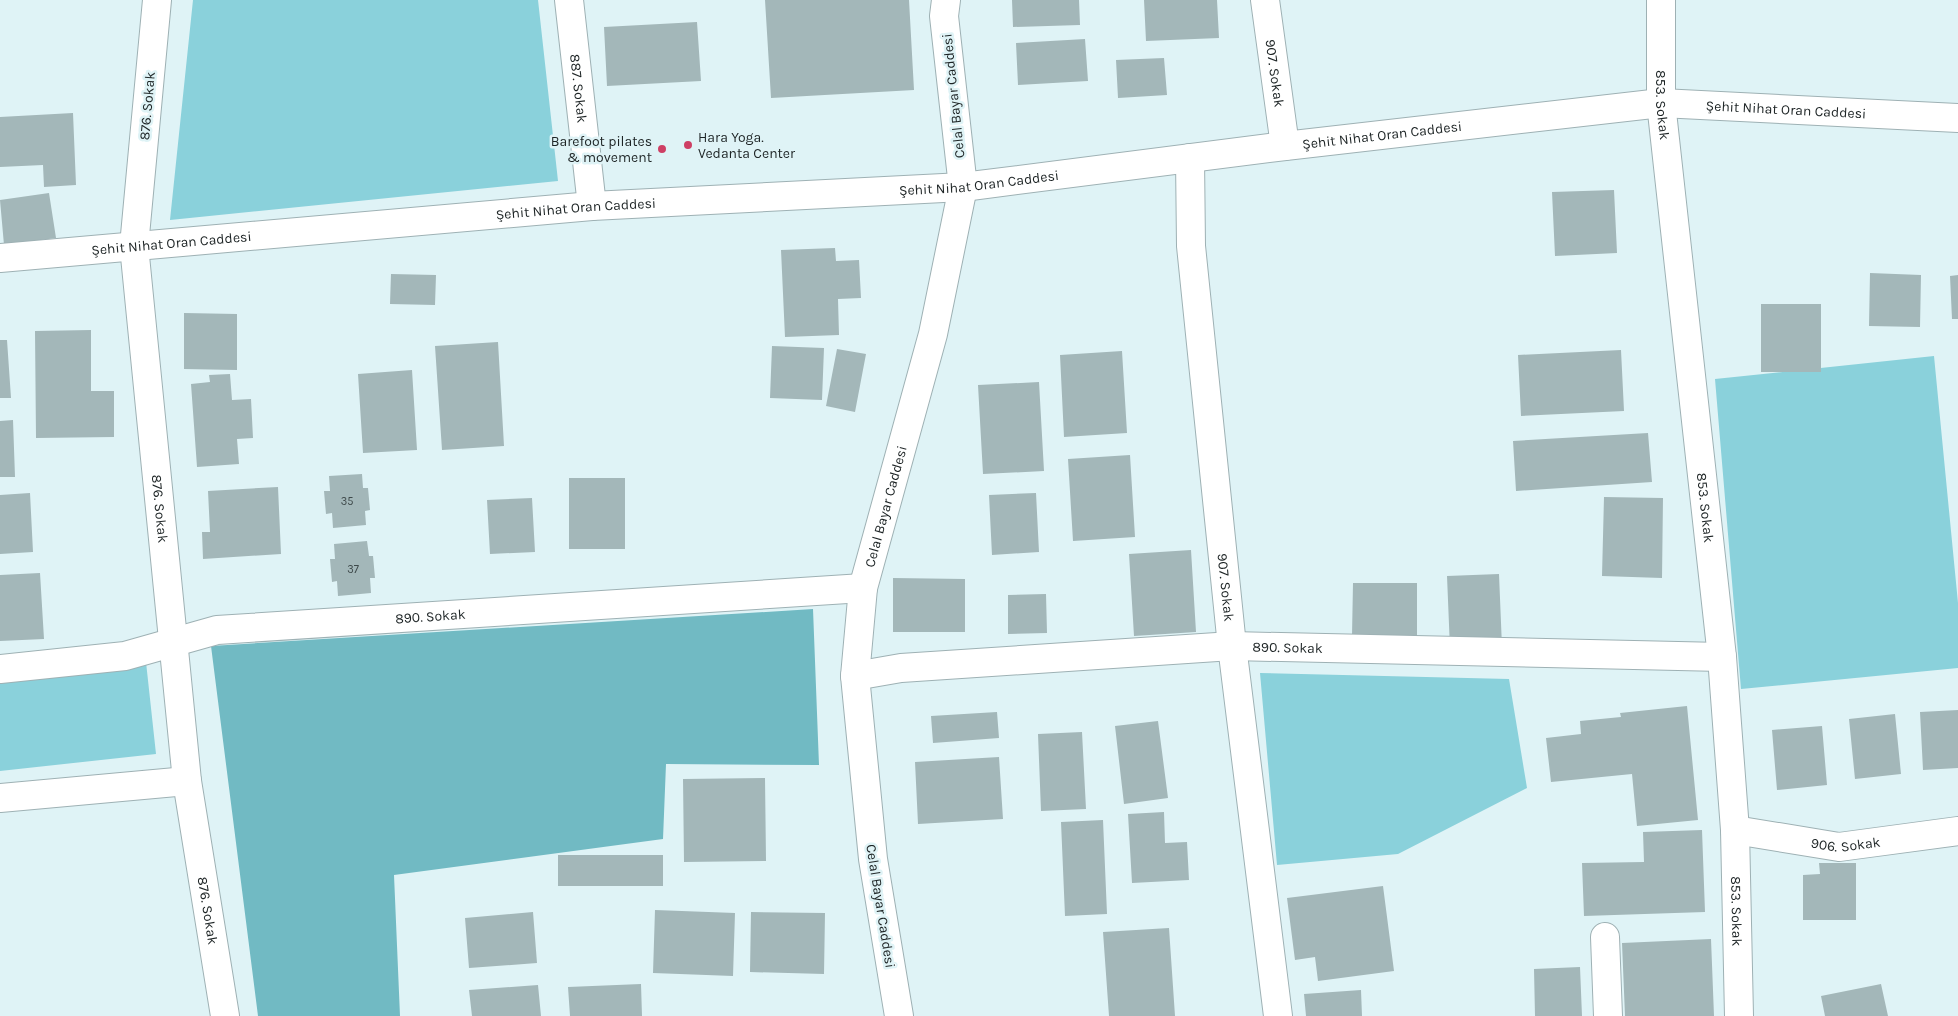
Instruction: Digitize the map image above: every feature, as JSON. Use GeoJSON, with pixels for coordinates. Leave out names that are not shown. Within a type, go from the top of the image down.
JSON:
{"type":"FeatureCollection","features":[{"type":"Feature","properties":{"kind":"street","name":"876. Sokak"},"geometry":{"type":"LineString","coordinates":[[157,0],[134,246],[188,781],[225,1016]]}},
{"type":"Feature","properties":{"kind":"street","name":"887. Sokak"},"geometry":{"type":"LineString","coordinates":[[570,0],[592,206]]}},
{"type":"Feature","properties":{"kind":"street","name":"Celal Bayar Caddesi"},"geometry":{"type":"LineString","coordinates":[[899,1016],[872,859],[855,676],[863,588],[933,334],[963,187],[944,16],[946,0]]}},
{"type":"Feature","properties":{"kind":"street","name":"907. Sokak"},"geometry":{"type":"LineString","coordinates":[[1265,0],[1285,146]]}},
{"type":"Feature","properties":{"kind":"street","name":"853. Sokak"},"geometry":{"type":"LineString","coordinates":[[1661,0],[1661,103],[1722,657],[1735,830],[1739,1016]]}},
{"type":"Feature","properties":{"kind":"street","name":"Şehit Nihat Oran Caddesi"},"geometry":{"type":"LineString","coordinates":[[0,258],[592,206],[963,187],[1285,146],[1661,103],[1958,118]]}},
{"type":"Feature","properties":{"kind":"street","name":"907. Sokak"},"geometry":{"type":"LineString","coordinates":[[1190,158],[1191,246],[1232,646],[1278,1016]]}},
{"type":"Feature","properties":{"kind":"street","name":"890. Sokak"},"geometry":{"type":"LineString","coordinates":[[0,669],[125,656],[217,630],[863,588]]}},
{"type":"Feature","properties":{"kind":"street","name":"890. Sokak"},"geometry":{"type":"LineString","coordinates":[[855,676],[901,668],[1232,646],[1722,657]]}},
{"type":"Feature","properties":{"kind":"street"},"geometry":{"type":"LineString","coordinates":[[0,798],[188,781]]}},
{"type":"Feature","properties":{"kind":"street","name":"906. Sokak"},"geometry":{"type":"LineString","coordinates":[[1735,830],[1839,847],[1958,831]]}},
{"type":"Feature","properties":{"kind":"street"},"geometry":{"type":"LineString","coordinates":[[1605,937],[1608,1016]]}},
{"type":"Feature","properties":{"kind":"shaded area"},"geometry":{"type":"Polygon","coordinates":[[[193,0],[538,0],[558,181],[170,220],[193,0]]]}},
{"type":"Feature","properties":{"kind":"shaded area"},"geometry":{"type":"Polygon","coordinates":[[[1934,356],[1958,603],[1958,668],[1741,689],[1715,379],[1934,356]]]}},
{"type":"Feature","properties":{"kind":"shaded area"},"geometry":{"type":"Polygon","coordinates":[[[813,609],[819,765],[666,764],[663,839],[394,875],[400,1016],[258,1016],[211,646],[813,609]]]}},
{"type":"Feature","properties":{"kind":"shaded area"},"geometry":{"type":"Polygon","coordinates":[[[146,662],[156,754],[0,771],[0,678],[146,662]]]}},
{"type":"Feature","properties":{"kind":"shaded area"},"geometry":{"type":"Polygon","coordinates":[[[1260,673],[1509,679],[1527,788],[1398,854],[1277,865],[1260,673]]]}},
{"type":"Feature","properties":{"kind":"building"},"geometry":{"type":"Polygon","coordinates":[[[765,0],[909,0],[914,90],[771,98],[765,0]]]}},
{"type":"Feature","properties":{"kind":"building"},"geometry":{"type":"Polygon","coordinates":[[[1012,0],[1079,0],[1080,25],[1013,27],[1012,0]]]}},
{"type":"Feature","properties":{"kind":"building"},"geometry":{"type":"Polygon","coordinates":[[[1144,0],[1217,0],[1219,38],[1146,41],[1144,0]]]}},
{"type":"Feature","properties":{"kind":"building"},"geometry":{"type":"Polygon","coordinates":[[[697,22],[701,81],[607,86],[604,27],[697,22]]]}},
{"type":"Feature","properties":{"kind":"building"},"geometry":{"type":"Polygon","coordinates":[[[1085,39],[1088,81],[1018,85],[1016,43],[1085,39]]]}},
{"type":"Feature","properties":{"kind":"building"},"geometry":{"type":"Polygon","coordinates":[[[1164,58],[1167,95],[1118,98],[1116,60],[1164,58]]]}},
{"type":"Feature","properties":{"kind":"building"},"geometry":{"type":"Polygon","coordinates":[[[73,113],[76,185],[44,187],[43,165],[0,167],[0,117],[73,113]]]}},
{"type":"Feature","properties":{"kind":"building"},"geometry":{"type":"Polygon","coordinates":[[[1614,190],[1617,253],[1555,256],[1552,192],[1614,190]]]}},
{"type":"Feature","properties":{"kind":"building"},"geometry":{"type":"Polygon","coordinates":[[[49,193],[56,238],[4,245],[0,200],[49,193]]]}},
{"type":"Feature","properties":{"kind":"building"},"geometry":{"type":"Polygon","coordinates":[[[835,248],[836,261],[859,260],[861,298],[838,299],[839,335],[785,337],[781,250],[835,248]]]}},
{"type":"Feature","properties":{"kind":"building"},"geometry":{"type":"Polygon","coordinates":[[[1870,273],[1921,275],[1920,327],[1869,326],[1870,273]]]}},
{"type":"Feature","properties":{"kind":"building"},"geometry":{"type":"Polygon","coordinates":[[[391,274],[436,275],[435,305],[390,304],[391,274]]]}},
{"type":"Feature","properties":{"kind":"building"},"geometry":{"type":"Polygon","coordinates":[[[1958,275],[1958,319],[1952,319],[1950,276],[1958,275]]]}},
{"type":"Feature","properties":{"kind":"building"},"geometry":{"type":"Polygon","coordinates":[[[1761,304],[1821,304],[1821,372],[1761,372],[1761,304]]]}},
{"type":"Feature","properties":{"kind":"building"},"geometry":{"type":"Polygon","coordinates":[[[184,313],[237,314],[237,370],[184,369],[184,313]]]}},
{"type":"Feature","properties":{"kind":"building"},"geometry":{"type":"Polygon","coordinates":[[[91,330],[91,391],[114,391],[114,437],[36,438],[35,331],[91,330]]]}},
{"type":"Feature","properties":{"kind":"building"},"geometry":{"type":"Polygon","coordinates":[[[0,340],[7,340],[11,398],[0,398],[0,340]]]}},
{"type":"Feature","properties":{"kind":"building"},"geometry":{"type":"Polygon","coordinates":[[[498,342],[504,446],[442,450],[435,346],[498,342]]]}},
{"type":"Feature","properties":{"kind":"building"},"geometry":{"type":"Polygon","coordinates":[[[772,346],[824,348],[822,400],[770,398],[772,346]]]}},
{"type":"Feature","properties":{"kind":"building"},"geometry":{"type":"Polygon","coordinates":[[[837,349],[866,354],[855,412],[826,406],[837,349]]]}},
{"type":"Feature","properties":{"kind":"building"},"geometry":{"type":"Polygon","coordinates":[[[1621,350],[1624,411],[1521,416],[1518,355],[1621,350]]]}},
{"type":"Feature","properties":{"kind":"building"},"geometry":{"type":"Polygon","coordinates":[[[1122,351],[1127,433],[1064,437],[1060,355],[1122,351]]]}},
{"type":"Feature","properties":{"kind":"building"},"geometry":{"type":"Polygon","coordinates":[[[412,370],[417,450],[363,453],[358,374],[412,370]]]}},
{"type":"Feature","properties":{"kind":"building"},"geometry":{"type":"Polygon","coordinates":[[[230,374],[232,400],[251,399],[253,438],[237,439],[239,464],[197,467],[191,384],[210,382],[209,375],[230,374]]]}},
{"type":"Feature","properties":{"kind":"building"},"geometry":{"type":"Polygon","coordinates":[[[1039,382],[1044,471],[983,474],[978,385],[1039,382]]]}},
{"type":"Feature","properties":{"kind":"building"},"geometry":{"type":"Polygon","coordinates":[[[13,420],[15,477],[0,477],[0,421],[13,420]]]}},
{"type":"Feature","properties":{"kind":"building"},"geometry":{"type":"Polygon","coordinates":[[[1648,433],[1652,482],[1516,491],[1513,441],[1648,433]]]}},
{"type":"Feature","properties":{"kind":"building"},"geometry":{"type":"Polygon","coordinates":[[[1130,455],[1135,537],[1073,541],[1068,459],[1130,455]]]}},
{"type":"Feature","properties":{"kind":"building"},"geometry":{"type":"Polygon","coordinates":[[[362,474],[363,488],[368,488],[370,510],[365,511],[366,525],[333,528],[332,513],[326,514],[324,491],[330,491],[329,476],[362,474]]]}},
{"type":"Feature","properties":{"kind":"building"},"geometry":{"type":"Polygon","coordinates":[[[569,478],[625,478],[625,549],[569,549],[569,478]]]}},
{"type":"Feature","properties":{"kind":"building"},"geometry":{"type":"Polygon","coordinates":[[[278,487],[281,554],[203,559],[202,532],[210,532],[208,491],[278,487]]]}},
{"type":"Feature","properties":{"kind":"building"},"geometry":{"type":"Polygon","coordinates":[[[30,493],[33,552],[0,554],[0,495],[30,493]]]}},
{"type":"Feature","properties":{"kind":"building"},"geometry":{"type":"Polygon","coordinates":[[[1036,493],[1039,552],[992,555],[989,495],[1036,493]]]}},
{"type":"Feature","properties":{"kind":"building"},"geometry":{"type":"Polygon","coordinates":[[[1604,497],[1663,498],[1662,578],[1602,576],[1604,497]]]}},
{"type":"Feature","properties":{"kind":"building"},"geometry":{"type":"Polygon","coordinates":[[[532,498],[535,552],[490,554],[487,500],[532,498]]]}},
{"type":"Feature","properties":{"kind":"building"},"geometry":{"type":"Polygon","coordinates":[[[367,541],[369,556],[373,556],[375,578],[370,578],[371,593],[338,596],[337,581],[332,582],[330,559],[335,559],[334,544],[367,541]]]}},
{"type":"Feature","properties":{"kind":"building"},"geometry":{"type":"Polygon","coordinates":[[[1191,550],[1196,632],[1134,636],[1129,554],[1191,550]]]}},
{"type":"Feature","properties":{"kind":"building"},"geometry":{"type":"Polygon","coordinates":[[[40,573],[44,639],[0,641],[0,575],[40,573]]]}},
{"type":"Feature","properties":{"kind":"building"},"geometry":{"type":"Polygon","coordinates":[[[1499,574],[1502,647],[1450,649],[1447,576],[1499,574]]]}},
{"type":"Feature","properties":{"kind":"building"},"geometry":{"type":"Polygon","coordinates":[[[893,578],[965,579],[965,632],[893,632],[893,578]]]}},
{"type":"Feature","properties":{"kind":"building"},"geometry":{"type":"Polygon","coordinates":[[[1353,583],[1417,583],[1417,636],[1352,636],[1353,583]]]}},
{"type":"Feature","properties":{"kind":"building"},"geometry":{"type":"Polygon","coordinates":[[[1046,594],[1047,633],[1008,634],[1008,595],[1046,594]]]}},
{"type":"Feature","properties":{"kind":"building"},"geometry":{"type":"Polygon","coordinates":[[[1687,706],[1698,820],[1637,826],[1632,774],[1551,782],[1546,738],[1581,734],[1580,721],[1621,717],[1620,713],[1687,706]]]}},
{"type":"Feature","properties":{"kind":"building"},"geometry":{"type":"Polygon","coordinates":[[[1958,710],[1958,768],[1923,770],[1920,712],[1958,710]]]}},
{"type":"Feature","properties":{"kind":"building"},"geometry":{"type":"Polygon","coordinates":[[[997,712],[999,738],[933,743],[931,716],[997,712]]]}},
{"type":"Feature","properties":{"kind":"building"},"geometry":{"type":"Polygon","coordinates":[[[1895,714],[1901,774],[1855,779],[1849,719],[1895,714]]]}},
{"type":"Feature","properties":{"kind":"building"},"geometry":{"type":"Polygon","coordinates":[[[1158,721],[1168,798],[1124,804],[1115,726],[1158,721]]]}},
{"type":"Feature","properties":{"kind":"building"},"geometry":{"type":"Polygon","coordinates":[[[1822,726],[1827,785],[1777,790],[1772,730],[1822,726]]]}},
{"type":"Feature","properties":{"kind":"building"},"geometry":{"type":"Polygon","coordinates":[[[1082,732],[1086,809],[1041,811],[1038,734],[1082,732]]]}},
{"type":"Feature","properties":{"kind":"building"},"geometry":{"type":"Polygon","coordinates":[[[999,757],[1003,819],[918,824],[915,762],[999,757]]]}},
{"type":"Feature","properties":{"kind":"building"},"geometry":{"type":"Polygon","coordinates":[[[765,778],[766,861],[684,862],[683,779],[765,778]]]}},
{"type":"Feature","properties":{"kind":"building"},"geometry":{"type":"Polygon","coordinates":[[[1164,812],[1165,843],[1187,842],[1189,880],[1132,883],[1128,814],[1164,812]]]}},
{"type":"Feature","properties":{"kind":"building"},"geometry":{"type":"Polygon","coordinates":[[[1103,820],[1107,914],[1065,916],[1061,822],[1103,820]]]}},
{"type":"Feature","properties":{"kind":"building"},"geometry":{"type":"Polygon","coordinates":[[[1702,830],[1705,912],[1584,916],[1582,863],[1644,862],[1643,832],[1702,830]]]}},
{"type":"Feature","properties":{"kind":"building"},"geometry":{"type":"Polygon","coordinates":[[[558,855],[663,855],[663,886],[558,886],[558,855]]]}},
{"type":"Feature","properties":{"kind":"building"},"geometry":{"type":"Polygon","coordinates":[[[1819,863],[1856,863],[1856,920],[1803,920],[1803,875],[1820,874],[1819,863]]]}},
{"type":"Feature","properties":{"kind":"building"},"geometry":{"type":"Polygon","coordinates":[[[1383,886],[1394,971],[1318,981],[1315,957],[1295,960],[1287,898],[1383,886]]]}},
{"type":"Feature","properties":{"kind":"building"},"geometry":{"type":"Polygon","coordinates":[[[655,910],[735,913],[733,976],[653,973],[655,910]]]}},
{"type":"Feature","properties":{"kind":"building"},"geometry":{"type":"Polygon","coordinates":[[[533,912],[537,963],[469,968],[465,918],[533,912]]]}},
{"type":"Feature","properties":{"kind":"building"},"geometry":{"type":"Polygon","coordinates":[[[751,912],[825,913],[824,974],[750,972],[751,912]]]}},
{"type":"Feature","properties":{"kind":"building"},"geometry":{"type":"Polygon","coordinates":[[[1169,928],[1175,1016],[1109,1016],[1103,932],[1169,928]]]}},
{"type":"Feature","properties":{"kind":"building"},"geometry":{"type":"Polygon","coordinates":[[[1711,939],[1714,1016],[1625,1016],[1622,943],[1711,939]]]}},
{"type":"Feature","properties":{"kind":"building"},"geometry":{"type":"Polygon","coordinates":[[[1580,967],[1582,1016],[1535,1016],[1534,969],[1580,967]]]}},
{"type":"Feature","properties":{"kind":"building"},"geometry":{"type":"Polygon","coordinates":[[[641,984],[642,1016],[570,1016],[568,987],[641,984]]]}},
{"type":"Feature","properties":{"kind":"building"},"geometry":{"type":"Polygon","coordinates":[[[1881,984],[1888,1016],[1825,1016],[1821,996],[1881,984]]]}},
{"type":"Feature","properties":{"kind":"building"},"geometry":{"type":"Polygon","coordinates":[[[538,985],[541,1016],[472,1016],[469,990],[538,985]]]}},
{"type":"Feature","properties":{"kind":"building"},"geometry":{"type":"Polygon","coordinates":[[[1361,990],[1362,1016],[1306,1016],[1304,994],[1361,990]]]}},
{"type":"Feature","properties":{"kind":"place","name":"Hara Yoga. Vedanta Center"},"geometry":{"type":"Point","coordinates":[688,145]}},
{"type":"Feature","properties":{"kind":"place","name":"Barefoot pilates & movement"},"geometry":{"type":"Point","coordinates":[662,149]}}]}
